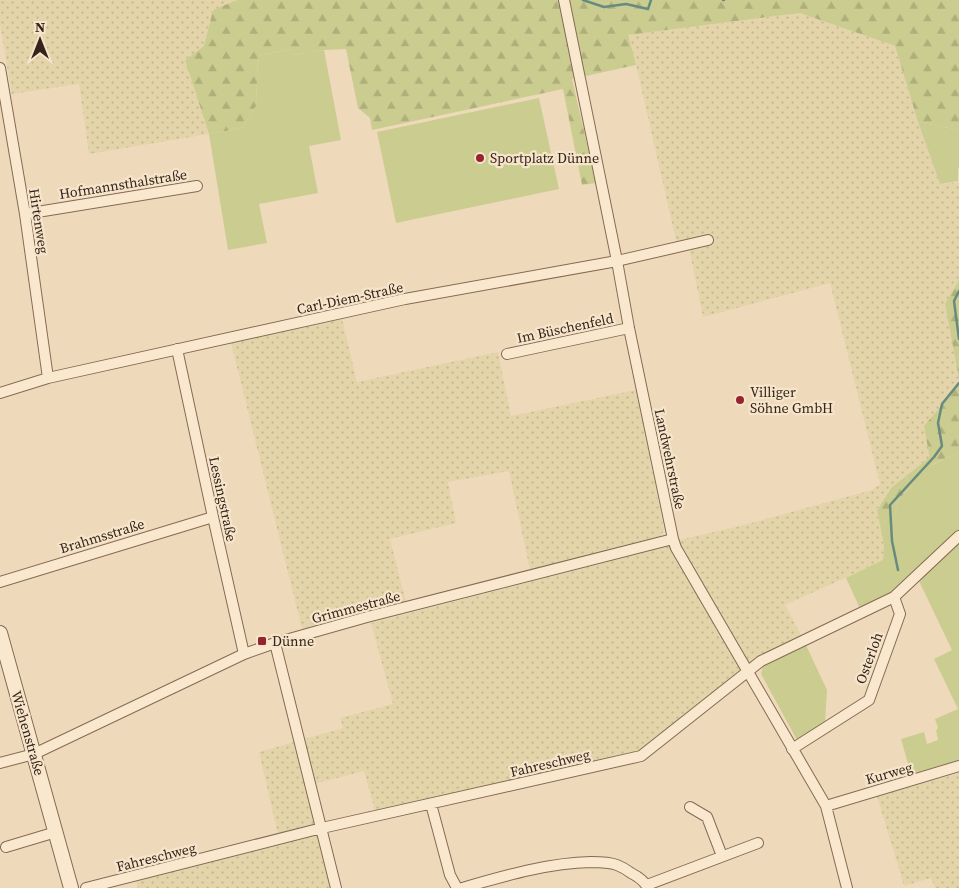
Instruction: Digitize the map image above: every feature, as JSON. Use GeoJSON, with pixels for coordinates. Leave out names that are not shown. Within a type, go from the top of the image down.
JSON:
{"type":"FeatureCollection","features":[{"type":"Feature","properties":{"kind":"street","name":"Landwehrstraße"},"geometry":{"type":"LineString","coordinates":[[564,0],[673,539],[676,548],[826,806],[847,888]]}},
{"type":"Feature","properties":{"kind":"street","name":"Hirtenweg"},"geometry":{"type":"LineString","coordinates":[[0,68],[25,214],[48,378]]}},
{"type":"Feature","properties":{"kind":"street","name":"Hofmannsthalstraße"},"geometry":{"type":"LineString","coordinates":[[25,214],[197,186]]}},
{"type":"Feature","properties":{"kind":"street","name":"Carl-Diem-Straße"},"geometry":{"type":"LineString","coordinates":[[0,393],[48,378],[405,299],[617,260],[708,240]]}},
{"type":"Feature","properties":{"kind":"street","name":"Im Büschenfeld"},"geometry":{"type":"LineString","coordinates":[[507,354],[629,328]]}},
{"type":"Feature","properties":{"kind":"street","name":"Lessingstraße"},"geometry":{"type":"LineString","coordinates":[[177,349],[212,516],[244,654]]}},
{"type":"Feature","properties":{"kind":"street","name":"Brahmsstraße"},"geometry":{"type":"LineString","coordinates":[[0,582],[212,516]]}},
{"type":"Feature","properties":{"kind":"street","name":"Fahreschweg"},"geometry":{"type":"LineString","coordinates":[[86,888],[322,828],[641,756],[761,661],[894,597],[959,536]]}},
{"type":"Feature","properties":{"kind":"street","name":"Grimmestraße"},"geometry":{"type":"LineString","coordinates":[[0,763],[34,754],[244,654],[275,643],[367,617],[673,539]]}},
{"type":"Feature","properties":{"kind":"street","name":"Osterloh"},"geometry":{"type":"LineString","coordinates":[[792,749],[869,700],[900,614],[894,597]]}},
{"type":"Feature","properties":{"kind":"street","name":"Wiehenstraße"},"geometry":{"type":"LineString","coordinates":[[1,637],[71,888]]}},
{"type":"Feature","properties":{"kind":"street"},"geometry":{"type":"LineString","coordinates":[[275,643],[336,888]]}},
{"type":"Feature","properties":{"kind":"street","name":"Kurweg"},"geometry":{"type":"LineString","coordinates":[[826,806],[959,766]]}},
{"type":"Feature","properties":{"kind":"street"},"geometry":{"type":"LineString","coordinates":[[431,804],[450,875],[457,888]]}},
{"type":"Feature","properties":{"kind":"street"},"geometry":{"type":"LineString","coordinates":[[690,807],[707,817],[722,856]]}},
{"type":"Feature","properties":{"kind":"street"},"geometry":{"type":"LineString","coordinates":[[6,847],[56,832]]}},
{"type":"Feature","properties":{"kind":"street"},"geometry":{"type":"LineString","coordinates":[[462,888],[496,878],[551,866],[582,862],[601,862],[617,865],[634,875],[647,886],[758,843]]}},
{"type":"Feature","properties":{"kind":"shaded area"},"geometry":{"type":"Polygon","coordinates":[[[0,0],[237,0],[213,10],[204,46],[185,60],[209,134],[89,154],[79,84],[12,94],[0,25],[0,0]]]}},
{"type":"Feature","properties":{"kind":"shaded area"},"geometry":{"type":"Polygon","coordinates":[[[800,13],[895,46],[918,122],[940,184],[959,182],[959,280],[945,304],[959,385],[924,426],[930,457],[892,487],[877,509],[884,546],[883,561],[785,605],[802,637],[752,662],[736,673],[638,752],[375,811],[364,771],[306,786],[316,825],[278,835],[259,752],[343,728],[340,718],[393,704],[371,623],[666,547],[683,539],[740,526],[872,490],[880,484],[830,283],[703,317],[688,243],[677,245],[636,65],[627,35],[800,13]]]}},
{"type":"Feature","properties":{"kind":"shaded area"},"geometry":{"type":"Polygon","coordinates":[[[342,319],[357,382],[498,352],[511,416],[636,390],[664,530],[661,536],[530,570],[509,471],[448,482],[456,523],[390,539],[406,602],[367,610],[302,629],[231,343],[342,319]]]}},
{"type":"Feature","properties":{"kind":"shaded area"},"geometry":{"type":"Polygon","coordinates":[[[959,773],[959,888],[935,888],[931,878],[904,886],[877,796],[959,773]]]}},
{"type":"Feature","properties":{"kind":"shaded area"},"geometry":{"type":"Polygon","coordinates":[[[319,835],[331,888],[138,888],[136,880],[319,835]]]}},
{"type":"Feature","properties":{"kind":"green space"},"geometry":{"type":"Polygon","coordinates":[[[237,0],[959,0],[959,130],[918,122],[895,46],[800,13],[628,35],[636,65],[572,79],[596,183],[582,185],[563,89],[372,130],[370,118],[358,108],[346,49],[292,55],[291,49],[258,56],[256,106],[242,128],[209,134],[185,60],[204,46],[213,10],[237,0]]]}},
{"type":"Feature","properties":{"kind":"green space"},"geometry":{"type":"Polygon","coordinates":[[[291,49],[293,55],[324,50],[341,140],[309,146],[318,193],[259,204],[267,243],[228,250],[209,134],[242,128],[256,106],[258,56],[291,49]]]}},
{"type":"Feature","properties":{"kind":"green space","name":"Sportplatz Dünne"},"geometry":{"type":"Polygon","coordinates":[[[539,98],[559,189],[396,223],[377,132],[539,98]]]}},
{"type":"Feature","properties":{"kind":"green space"},"geometry":{"type":"Polygon","coordinates":[[[918,122],[959,130],[958,181],[940,184],[918,122]]]}},
{"type":"Feature","properties":{"kind":"green space"},"geometry":{"type":"Polygon","coordinates":[[[959,280],[959,379],[945,304],[959,280]]]}},
{"type":"Feature","properties":{"kind":"green space"},"geometry":{"type":"Polygon","coordinates":[[[959,385],[959,452],[931,465],[924,426],[959,385]]]}},
{"type":"Feature","properties":{"kind":"green space"},"geometry":{"type":"Polygon","coordinates":[[[959,452],[959,530],[895,592],[862,613],[846,578],[883,560],[884,546],[880,525],[895,514],[898,500],[911,487],[906,476],[930,457],[932,465],[959,452]]]}},
{"type":"Feature","properties":{"kind":"green space"},"geometry":{"type":"Polygon","coordinates":[[[906,476],[911,487],[898,500],[895,514],[880,525],[877,510],[892,487],[906,476]]]}},
{"type":"Feature","properties":{"kind":"green space"},"geometry":{"type":"Polygon","coordinates":[[[959,542],[959,760],[911,774],[901,739],[924,732],[927,744],[938,740],[936,730],[938,728],[935,719],[958,709],[934,659],[952,650],[919,581],[959,542]]]}},
{"type":"Feature","properties":{"kind":"green space"},"geometry":{"type":"Polygon","coordinates":[[[805,643],[827,690],[825,722],[797,740],[761,674],[763,667],[805,643]]]}},
{"type":"Feature","properties":{"kind":"waterway"},"geometry":{"type":"LineString","coordinates":[[583,0],[604,7],[626,4],[648,9],[651,0]]}},
{"type":"Feature","properties":{"kind":"waterway"},"geometry":{"type":"LineString","coordinates":[[959,291],[954,301],[959,339]]}},
{"type":"Feature","properties":{"kind":"waterway"},"geometry":{"type":"LineString","coordinates":[[898,570],[892,541],[890,505],[942,446],[938,423],[942,404],[959,383]]}},
{"type":"Feature","properties":{"kind":"place","name":"Sportplatz Dünne"},"geometry":{"type":"Point","coordinates":[480,158]}},
{"type":"Feature","properties":{"kind":"place","name":"Villiger Söhne GmbH"},"geometry":{"type":"Point","coordinates":[740,400]}},
{"type":"Feature","properties":{"kind":"place","name":"Dünne"},"geometry":{"type":"Point","coordinates":[262,641]}}]}
